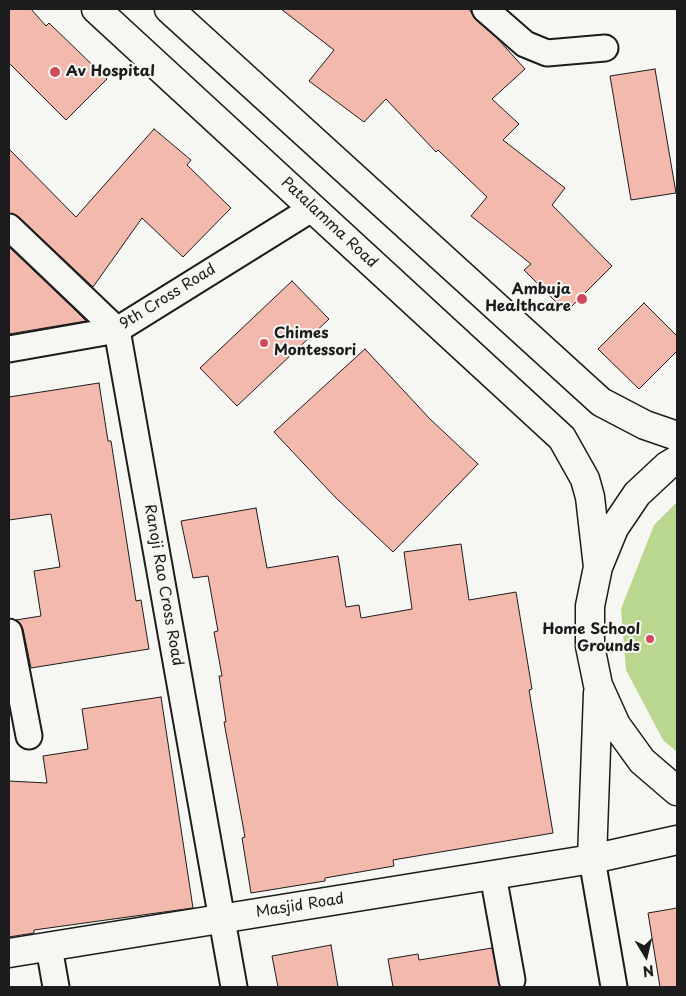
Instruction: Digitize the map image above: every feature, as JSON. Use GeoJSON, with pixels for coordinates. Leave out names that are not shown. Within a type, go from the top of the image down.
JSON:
{"type":"FeatureCollection","features":[{"type":"Feature","properties":{"kind":"main road","name":"Patalamma Road"},"geometry":{"type":"LineString","coordinates":[[96,9],[562,438],[585,479],[590,497],[598,566]]}},
{"type":"Feature","properties":{"kind":"main road"},"geometry":{"type":"LineString","coordinates":[[168,9],[601,402],[645,425],[677,436]]}},
{"type":"Feature","properties":{"kind":"main road"},"geometry":{"type":"LineString","coordinates":[[677,460],[667,466],[637,494],[614,528],[598,566],[590,606],[590,646],[598,685],[616,725],[642,761],[677,791]]}},
{"type":"Feature","properties":{"kind":"main road"},"geometry":{"type":"LineString","coordinates":[[592,859],[598,685]]}},
{"type":"Feature","properties":{"kind":"main road","name":"Masjid Road"},"geometry":{"type":"LineString","coordinates":[[9,953],[592,859],[677,840]]}},
{"type":"Feature","properties":{"kind":"street"},"geometry":{"type":"LineString","coordinates":[[485,9],[525,44],[547,53],[606,48]]}},
{"type":"Feature","properties":{"kind":"street","name":"9th Cross Road"},"geometry":{"type":"LineString","coordinates":[[9,349],[117,330],[312,208]]}},
{"type":"Feature","properties":{"kind":"street"},"geometry":{"type":"LineString","coordinates":[[9,227],[117,330]]}},
{"type":"Feature","properties":{"kind":"street","name":"Ranoji Rao Cross Road"},"geometry":{"type":"LineString","coordinates":[[117,330],[234,987]]}},
{"type":"Feature","properties":{"kind":"street"},"geometry":{"type":"LineString","coordinates":[[9,632],[29,736]]}},
{"type":"Feature","properties":{"kind":"street"},"geometry":{"type":"LineString","coordinates":[[592,859],[614,987]]}},
{"type":"Feature","properties":{"kind":"street"},"geometry":{"type":"LineString","coordinates":[[493,875],[512,980]]}},
{"type":"Feature","properties":{"kind":"street"},"geometry":{"type":"LineString","coordinates":[[49,946],[56,987]]}},
{"type":"Feature","properties":{"kind":"green space","name":"Home School Grounds"},"geometry":{"type":"Polygon","coordinates":[[[677,502],[677,752],[663,740],[626,670],[621,609],[654,525],[677,502]]]}},
{"type":"Feature","properties":{"kind":"building"},"geometry":{"type":"Polygon","coordinates":[[[9,9],[31,9],[46,26],[49,23],[107,79],[66,120],[9,63],[9,9]]]}},
{"type":"Feature","properties":{"kind":"building"},"geometry":{"type":"Polygon","coordinates":[[[281,9],[469,9],[476,20],[497,38],[525,69],[492,99],[519,124],[503,140],[565,188],[552,205],[612,266],[566,312],[524,270],[531,264],[471,216],[487,197],[438,150],[436,152],[386,99],[364,122],[309,81],[334,50],[281,9]]]}},
{"type":"Feature","properties":{"kind":"building"},"geometry":{"type":"Polygon","coordinates":[[[655,69],[676,193],[631,200],[610,76],[655,69]]]}},
{"type":"Feature","properties":{"kind":"building"},"geometry":{"type":"Polygon","coordinates":[[[154,129],[191,160],[187,165],[231,208],[183,257],[142,218],[93,287],[19,217],[9,213],[9,149],[76,217],[154,129]]]}},
{"type":"Feature","properties":{"kind":"building"},"geometry":{"type":"Polygon","coordinates":[[[9,247],[76,311],[86,321],[9,334],[9,247]]]}},
{"type":"Feature","properties":{"kind":"building","name":"Chimes Montessori"},"geometry":{"type":"Polygon","coordinates":[[[292,281],[329,319],[237,406],[200,368],[292,281]]]}},
{"type":"Feature","properties":{"kind":"building"},"geometry":{"type":"Polygon","coordinates":[[[644,303],[677,336],[677,351],[639,389],[598,349],[644,303]]]}},
{"type":"Feature","properties":{"kind":"building"},"geometry":{"type":"Polygon","coordinates":[[[365,349],[430,419],[478,464],[393,552],[335,497],[274,432],[365,349]]]}},
{"type":"Feature","properties":{"kind":"building"},"geometry":{"type":"Polygon","coordinates":[[[99,383],[108,441],[111,441],[136,601],[141,600],[149,649],[31,668],[23,629],[16,620],[41,616],[34,571],[60,567],[51,514],[9,520],[9,397],[99,383]]]}},
{"type":"Feature","properties":{"kind":"building"},"geometry":{"type":"Polygon","coordinates":[[[256,508],[267,568],[338,556],[346,607],[359,605],[361,618],[412,609],[404,552],[461,544],[469,600],[516,592],[532,689],[529,690],[553,833],[393,860],[394,866],[325,878],[325,881],[251,893],[242,838],[245,837],[224,722],[226,722],[219,676],[222,676],[214,632],[218,631],[208,576],[193,578],[181,521],[256,508]]]}},
{"type":"Feature","properties":{"kind":"building"},"geometry":{"type":"Polygon","coordinates":[[[161,697],[193,908],[34,930],[34,933],[9,937],[9,781],[47,783],[43,756],[88,749],[82,709],[161,697]]]}},
{"type":"Feature","properties":{"kind":"building"},"geometry":{"type":"Polygon","coordinates":[[[677,908],[677,987],[660,987],[648,913],[677,908]]]}},
{"type":"Feature","properties":{"kind":"building"},"geometry":{"type":"Polygon","coordinates":[[[331,945],[338,987],[278,987],[272,956],[331,945]]]}},
{"type":"Feature","properties":{"kind":"building"},"geometry":{"type":"Polygon","coordinates":[[[492,948],[500,987],[393,987],[388,959],[418,954],[419,960],[492,948]]]}},
{"type":"Feature","properties":{"kind":"place","name":"Av Hospital"},"geometry":{"type":"Point","coordinates":[55,72]}},
{"type":"Feature","properties":{"kind":"place","name":"Ambuja Healthcare"},"geometry":{"type":"Point","coordinates":[582,299]}},
{"type":"Feature","properties":{"kind":"place","name":"Chimes Montessori"},"geometry":{"type":"Point","coordinates":[264,343]}},
{"type":"Feature","properties":{"kind":"place","name":"Home School Grounds"},"geometry":{"type":"Point","coordinates":[650,639]}}]}
